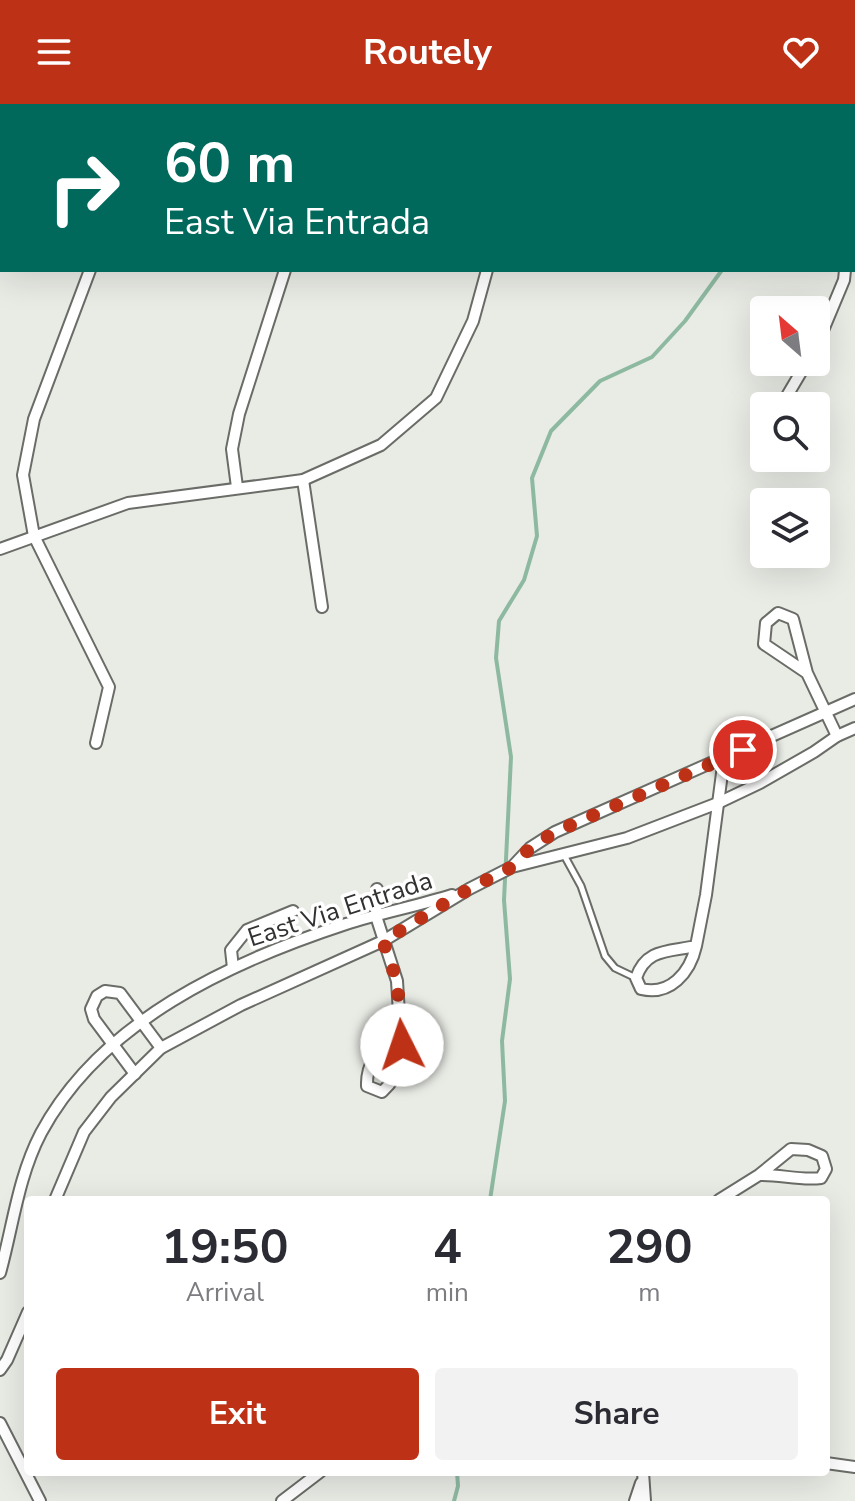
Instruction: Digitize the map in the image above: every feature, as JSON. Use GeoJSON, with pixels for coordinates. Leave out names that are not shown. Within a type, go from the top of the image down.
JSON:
{"type":"FeatureCollection","features":[{"type":"Feature","properties":{"kind":"street"},"geometry":{"type":"LineString","coordinates":[[89,272],[31,433],[23,475],[34,536],[109,687],[96,743]]}},
{"type":"Feature","properties":{"kind":"street"},"geometry":{"type":"LineString","coordinates":[[237,487],[232,449],[239,414],[284,272]]}},
{"type":"Feature","properties":{"kind":"street"},"geometry":{"type":"LineString","coordinates":[[0,549],[128,503],[303,480],[381,445],[436,398],[473,321],[486,272]]}},
{"type":"Feature","properties":{"kind":"street"},"geometry":{"type":"LineString","coordinates":[[830,314],[845,272]]}},
{"type":"Feature","properties":{"kind":"street"},"geometry":{"type":"LineString","coordinates":[[303,480],[322,607]]}},
{"type":"Feature","properties":{"kind":"street"},"geometry":{"type":"LineString","coordinates":[[807,673],[764,644],[766,623],[778,613],[793,619],[807,673],[837,736]]}},
{"type":"Feature","properties":{"kind":"street","name":"East Via Entrada"},"geometry":{"type":"LineString","coordinates":[[512,867],[530,848],[555,832],[855,699]]}},
{"type":"Feature","properties":{"kind":"street","name":"East Via Entrada"},"geometry":{"type":"LineString","coordinates":[[57,1196],[84,1132],[111,1097],[161,1048],[241,1005],[383,941],[512,867],[627,838],[718,803],[855,728]]}},
{"type":"Feature","properties":{"kind":"street"},"geometry":{"type":"LineString","coordinates":[[696,946],[650,955],[640,966],[636,978],[641,989],[655,992],[673,985],[696,946],[724,758]]}},
{"type":"Feature","properties":{"kind":"street"},"geometry":{"type":"LineString","coordinates":[[377,889],[376,916],[397,981],[403,1061],[396,1079],[382,1092],[367,1086],[367,1070],[379,1051],[400,1029]]}},
{"type":"Feature","properties":{"kind":"street","name":"East Via Entrada"},"geometry":{"type":"LineString","coordinates":[[0,1273],[25,1168],[41,1133],[65,1094],[142,1020],[233,968],[346,924],[469,889]]}},
{"type":"Feature","properties":{"kind":"street"},"geometry":{"type":"LineString","coordinates":[[233,968],[231,950],[247,930],[293,911]]}},
{"type":"Feature","properties":{"kind":"street"},"geometry":{"type":"LineString","coordinates":[[135,1074],[94,1019],[91,1009],[97,996],[105,991],[120,993],[161,1048]]}},
{"type":"Feature","properties":{"kind":"street"},"geometry":{"type":"LineString","coordinates":[[725,1196],[759,1175],[791,1149],[808,1150],[822,1156],[826,1169],[821,1178],[804,1180],[780,1174],[759,1175]]}},
{"type":"Feature","properties":{"kind":"street"},"geometry":{"type":"LineString","coordinates":[[0,1370],[24,1321]]}},
{"type":"Feature","properties":{"kind":"street"},"geometry":{"type":"LineString","coordinates":[[0,1423],[24,1470]]}},
{"type":"Feature","properties":{"kind":"street"},"geometry":{"type":"LineString","coordinates":[[830,1464],[855,1467]]}},
{"type":"Feature","properties":{"kind":"street"},"geometry":{"type":"LineString","coordinates":[[27,1476],[40,1501]]}},
{"type":"Feature","properties":{"kind":"street"},"geometry":{"type":"LineString","coordinates":[[282,1501],[315,1476]]}},
{"type":"Feature","properties":{"kind":"street"},"geometry":{"type":"LineString","coordinates":[[635,1501],[643,1476]]}},
{"type":"Feature","properties":{"kind":"street"},"geometry":{"type":"LineString","coordinates":[[643,1476],[645,1501]]}},
{"type":"Feature","properties":{"kind":"lane"},"geometry":{"type":"LineString","coordinates":[[563,854],[581,886],[605,956],[615,968],[636,978]]}},
{"type":"Feature","properties":{"kind":"waterway"},"geometry":{"type":"LineString","coordinates":[[491,1196],[505,1101],[502,1041],[510,979],[504,900],[511,757],[496,658],[499,621],[524,580],[537,536],[532,478],[551,431],[600,381],[652,357],[685,321],[721,272]]}},
{"type":"Feature","properties":{"kind":"waterway"},"geometry":{"type":"LineString","coordinates":[[454,1501],[457,1476]]}},
{"type":"Feature","properties":{"kind":"route"},"geometry":{"type":"LineString","coordinates":[[402,1045],[397,981],[383,941],[512,867],[530,848],[555,832],[743,750]]}}]}
